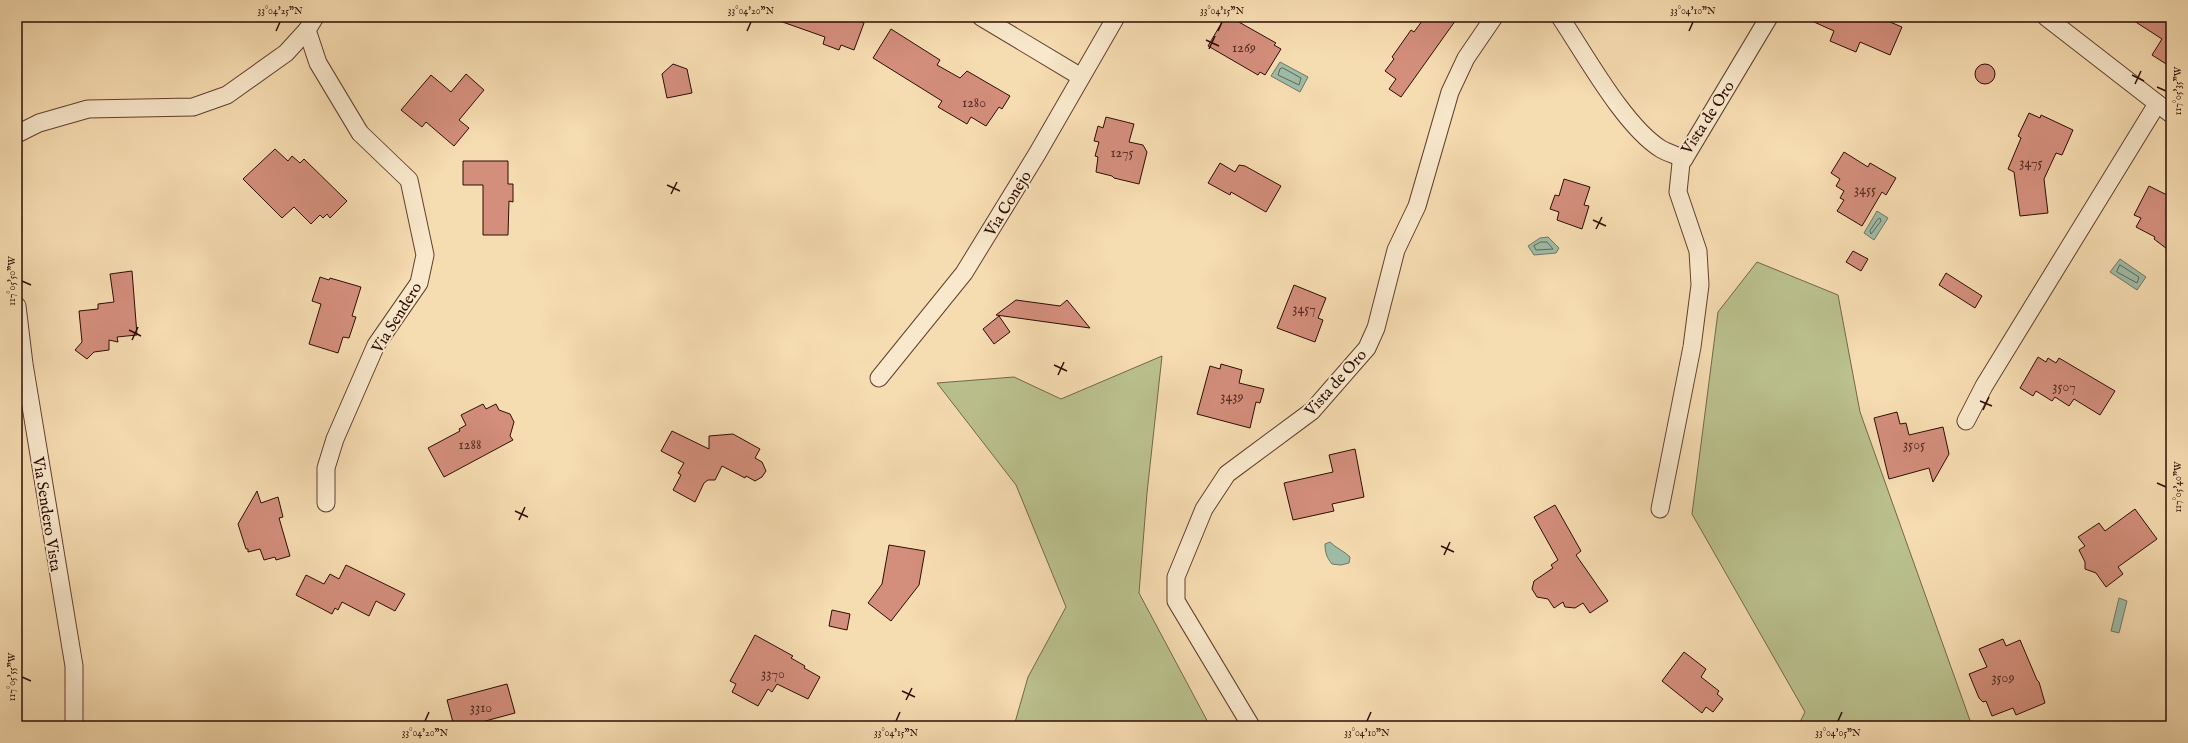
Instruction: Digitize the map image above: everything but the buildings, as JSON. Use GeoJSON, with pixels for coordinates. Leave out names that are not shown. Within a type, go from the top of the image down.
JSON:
{"type":"FeatureCollection","features":[{"type":"Feature","properties":{"kind":"street"},"geometry":{"type":"LineString","coordinates":[[980,17],[1081,77]]}},
{"type":"Feature","properties":{"kind":"street","name":"Via Conejo"},"geometry":{"type":"LineString","coordinates":[[879,378],[964,273],[1037,154],[1116,17]]}},
{"type":"Feature","properties":{"kind":"street","name":"Vista de Oro"},"geometry":{"type":"LineString","coordinates":[[1250,726],[1176,601],[1176,577],[1204,509],[1227,474],[1312,411],[1367,348],[1376,328],[1396,250],[1417,206],[1450,92],[1466,58],[1494,17]]}},
{"type":"Feature","properties":{"kind":"street","name":"Vista de Oro"},"geometry":{"type":"LineString","coordinates":[[1560,17],[1624,113],[1661,149],[1684,159],[1769,17]]}},
{"type":"Feature","properties":{"kind":"street"},"geometry":{"type":"LineString","coordinates":[[2046,17],[2171,114]]}},
{"type":"Feature","properties":{"kind":"street"},"geometry":{"type":"LineString","coordinates":[[17,134],[39,123],[88,109],[193,108],[227,95],[286,53],[311,24]]}},
{"type":"Feature","properties":{"kind":"street","name":"Via Sendero"},"geometry":{"type":"LineString","coordinates":[[311,24],[318,63],[360,133],[409,180],[425,255],[419,283],[376,345],[335,439],[326,468],[326,503]]}},
{"type":"Feature","properties":{"kind":"street"},"geometry":{"type":"LineString","coordinates":[[1966,421],[1984,386],[2157,104]]}},
{"type":"Feature","properties":{"kind":"street"},"geometry":{"type":"LineString","coordinates":[[1660,509],[1692,347],[1700,286],[1698,252],[1678,192],[1681,163],[1684,159]]}},
{"type":"Feature","properties":{"kind":"street","name":"Via Sendero Vista"},"geometry":{"type":"LineString","coordinates":[[17,306],[24,364],[74,666],[74,723]]}},
{"type":"Feature","properties":{"kind":"green space"},"geometry":{"type":"Polygon","coordinates":[[[1757,262],[1838,295],[1860,412],[1972,726],[1798,726],[1805,712],[1692,514],[1718,312],[1757,262]]]}},
{"type":"Feature","properties":{"kind":"green space"},"geometry":{"type":"Polygon","coordinates":[[[1162,356],[1147,493],[1139,593],[1210,726],[1014,726],[1028,677],[1066,607],[1016,485],[937,383],[1014,377],[1061,399],[1162,356]]]}},
{"type":"Feature","properties":{"kind":"water"},"geometry":{"type":"Polygon","coordinates":[[[1280,62],[1308,77],[1300,92],[1271,76],[1280,62]]]}},
{"type":"Feature","properties":{"kind":"water"},"geometry":{"type":"Polygon","coordinates":[[[1877,211],[1888,218],[1874,240],[1864,233],[1877,211]]]}},
{"type":"Feature","properties":{"kind":"water"},"geometry":{"type":"Polygon","coordinates":[[[1548,237],[1559,248],[1556,253],[1534,255],[1528,246],[1540,238],[1548,237]]]}},
{"type":"Feature","properties":{"kind":"water"},"geometry":{"type":"Polygon","coordinates":[[[2120,259],[2146,277],[2137,290],[2110,272],[2120,259]]]}},
{"type":"Feature","properties":{"kind":"water"},"geometry":{"type":"Polygon","coordinates":[[[1330,542],[1350,557],[1349,563],[1341,565],[1332,564],[1329,560],[1325,547],[1325,544],[1330,542]]]}},
{"type":"Feature","properties":{"kind":"water"},"geometry":{"type":"Polygon","coordinates":[[[2119,598],[2127,601],[2119,633],[2111,631],[2119,598]]]}}]}
